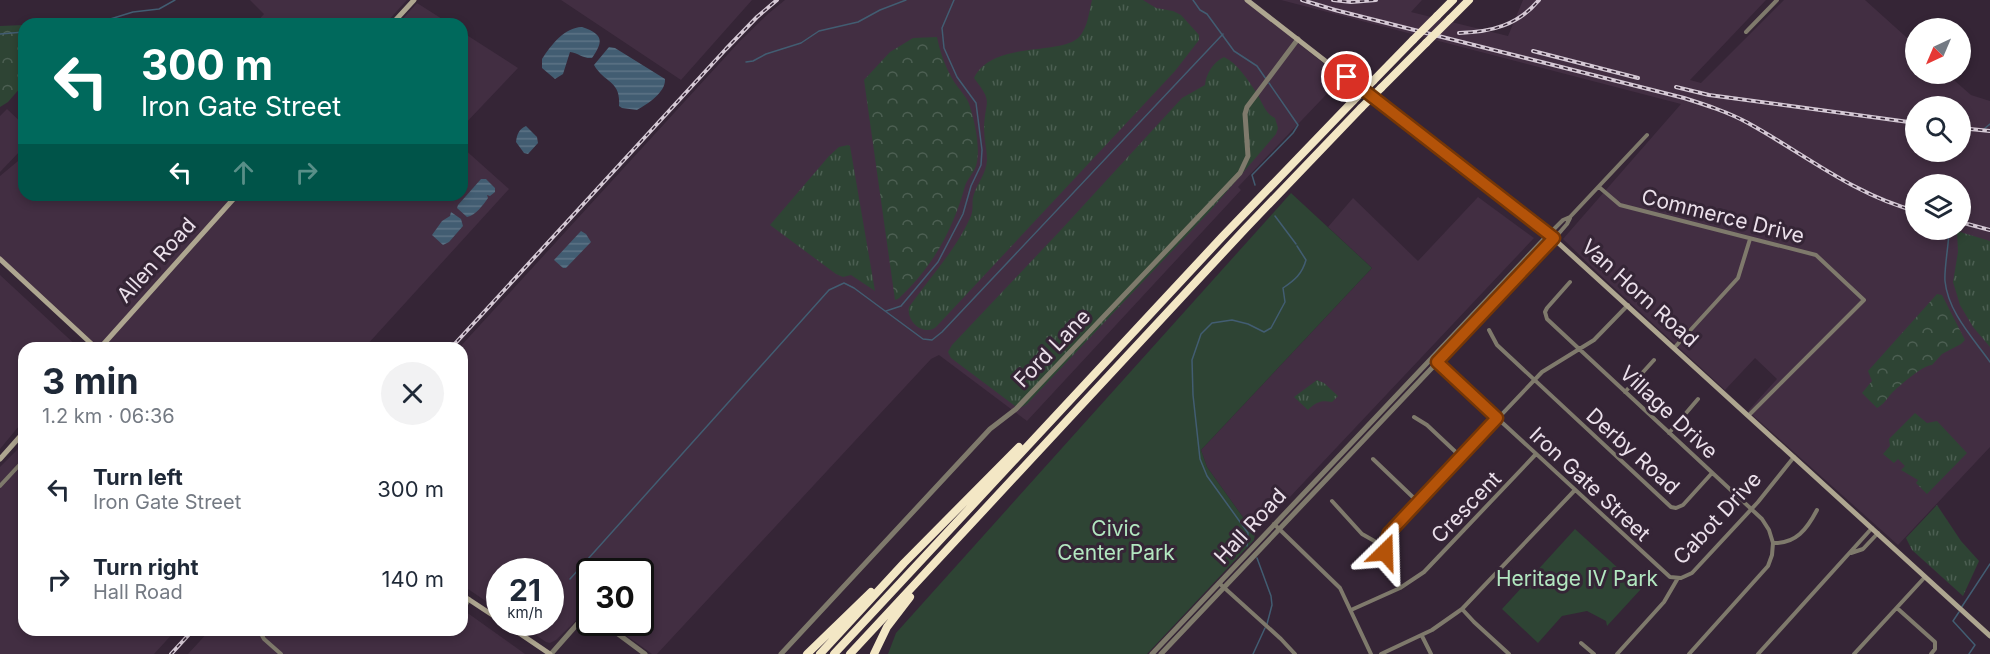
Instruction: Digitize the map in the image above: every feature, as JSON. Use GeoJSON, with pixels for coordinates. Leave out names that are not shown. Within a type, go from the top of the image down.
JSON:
{"type":"FeatureCollection","features":[{"type":"Feature","properties":{"kind":"highway"},"geometry":{"type":"LineString","coordinates":[[834,654],[1222,237],[1453,0]]}},
{"type":"Feature","properties":{"kind":"highway"},"geometry":{"type":"LineString","coordinates":[[850,654],[1238,237],[1361,108],[1469,0]]}},
{"type":"Feature","properties":{"kind":"highway"},"geometry":{"type":"LineString","coordinates":[[820,654],[904,563],[1029,437],[1048,424]]}},
{"type":"Feature","properties":{"kind":"highway"},"geometry":{"type":"LineString","coordinates":[[874,654],[887,627],[933,571],[941,557]]}},
{"type":"Feature","properties":{"kind":"highway"},"geometry":{"type":"LineString","coordinates":[[807,654],[896,568],[904,563]]}},
{"type":"Feature","properties":{"kind":"main road"},"geometry":{"type":"LineString","coordinates":[[398,18],[414,0]]}},
{"type":"Feature","properties":{"kind":"main road","name":"Van Horn Road"},"geometry":{"type":"LineString","coordinates":[[1247,0],[1552,236],[1990,636]]}},
{"type":"Feature","properties":{"kind":"main road","name":"Allen Road"},"geometry":{"type":"LineString","coordinates":[[103,342],[232,201]]}},
{"type":"Feature","properties":{"kind":"main road"},"geometry":{"type":"LineString","coordinates":[[0,259],[91,342]]}},
{"type":"Feature","properties":{"kind":"main road"},"geometry":{"type":"LineString","coordinates":[[0,459],[18,439]]}},
{"type":"Feature","properties":{"kind":"main road"},"geometry":{"type":"LineString","coordinates":[[468,600],[486,611]]}},
{"type":"Feature","properties":{"kind":"main road"},"geometry":{"type":"LineString","coordinates":[[523,636],[550,654]]}},
{"type":"Feature","properties":{"kind":"street"},"geometry":{"type":"LineString","coordinates":[[1746,32],[1777,0]]}},
{"type":"Feature","properties":{"kind":"street","name":"Ford Lane"},"geometry":{"type":"LineString","coordinates":[[781,654],[990,429],[1016,409],[1240,173],[1248,156],[1245,114],[1247,107],[1298,39]]}},
{"type":"Feature","properties":{"kind":"street","name":"Hall Road"},"geometry":{"type":"LineString","coordinates":[[1152,654],[1221,585],[1552,236],[1563,220],[1570,217],[1647,135]]}},
{"type":"Feature","properties":{"kind":"street","name":"Commerce Drive"},"geometry":{"type":"LineString","coordinates":[[1599,187],[1620,205],[1816,255],[1864,300],[1749,415]]}},
{"type":"Feature","properties":{"kind":"street"},"geometry":{"type":"LineString","coordinates":[[1675,347],[1738,278],[1750,239]]}},
{"type":"Feature","properties":{"kind":"street","name":"Village Drive"},"geometry":{"type":"LineString","coordinates":[[1570,282],[1545,312],[1547,319],[1751,509],[1767,525],[1773,543]]}},
{"type":"Feature","properties":{"kind":"street"},"geometry":{"type":"LineString","coordinates":[[1400,588],[1386,557],[1385,547],[1389,533],[1534,380],[1549,366],[1598,337],[1628,305]]}},
{"type":"Feature","properties":{"kind":"street","name":"Derby Road"},"geometry":{"type":"LineString","coordinates":[[1489,330],[1497,345],[1671,507],[1682,506],[1712,473]]}},
{"type":"Feature","properties":{"kind":"street","name":"Iron Gate Street"},"geometry":{"type":"LineString","coordinates":[[1434,360],[1666,574],[1678,578]]}},
{"type":"Feature","properties":{"kind":"street"},"geometry":{"type":"LineString","coordinates":[[1625,392],[1654,360]]}},
{"type":"Feature","properties":{"kind":"street"},"geometry":{"type":"LineString","coordinates":[[1669,433],[1698,399]]}},
{"type":"Feature","properties":{"kind":"street"},"geometry":{"type":"LineString","coordinates":[[1414,417],[1427,425],[1461,457]]}},
{"type":"Feature","properties":{"kind":"street","name":"Crescent"},"geometry":{"type":"LineString","coordinates":[[1351,610],[1400,588],[1431,565],[1536,454]]}},
{"type":"Feature","properties":{"kind":"street","name":"Cabot Drive"},"geometry":{"type":"LineString","coordinates":[[1617,654],[1664,602],[1678,578],[1692,573],[1751,509],[1794,456]]}},
{"type":"Feature","properties":{"kind":"street"},"geometry":{"type":"LineString","coordinates":[[1373,459],[1418,502]]}},
{"type":"Feature","properties":{"kind":"street"},"geometry":{"type":"LineString","coordinates":[[0,486],[18,466]]}},
{"type":"Feature","properties":{"kind":"street"},"geometry":{"type":"LineString","coordinates":[[1381,654],[1422,636],[1462,609],[1575,490]]}},
{"type":"Feature","properties":{"kind":"street"},"geometry":{"type":"LineString","coordinates":[[1332,501],[1366,537],[1385,547]]}},
{"type":"Feature","properties":{"kind":"street"},"geometry":{"type":"LineString","coordinates":[[1689,654],[1764,572],[1771,558],[1773,543],[1788,542],[1798,537],[1810,524],[1817,510]]}},
{"type":"Feature","properties":{"kind":"street"},"geometry":{"type":"LineString","coordinates":[[1277,526],[1335,582],[1371,654]]}},
{"type":"Feature","properties":{"kind":"street"},"geometry":{"type":"LineString","coordinates":[[1758,654],[1851,554],[1872,528]]}},
{"type":"Feature","properties":{"kind":"street"},"geometry":{"type":"LineString","coordinates":[[1851,554],[1863,549],[1878,533]]}},
{"type":"Feature","properties":{"kind":"street"},"geometry":{"type":"LineString","coordinates":[[1854,654],[1925,576]]}},
{"type":"Feature","properties":{"kind":"street"},"geometry":{"type":"LineString","coordinates":[[1221,585],[1295,654]]}},
{"type":"Feature","properties":{"kind":"street","name":"Hall Road"},"geometry":{"type":"LineString","coordinates":[[1161,654],[1221,585]]}},
{"type":"Feature","properties":{"kind":"street"},"geometry":{"type":"LineString","coordinates":[[1896,608],[1933,640],[1936,646],[1931,654]]}},
{"type":"Feature","properties":{"kind":"street"},"geometry":{"type":"LineString","coordinates":[[1462,609],[1509,654]]}},
{"type":"Feature","properties":{"kind":"street"},"geometry":{"type":"LineString","coordinates":[[550,654],[576,625]]}},
{"type":"Feature","properties":{"kind":"street"},"geometry":{"type":"LineString","coordinates":[[262,636],[281,654]]}},
{"type":"Feature","properties":{"kind":"street"},"geometry":{"type":"LineString","coordinates":[[621,636],[645,654]]}},
{"type":"Feature","properties":{"kind":"street"},"geometry":{"type":"LineString","coordinates":[[1422,636],[1431,654]]}},
{"type":"Feature","properties":{"kind":"street"},"geometry":{"type":"LineString","coordinates":[[1581,643],[1594,654]]}},
{"type":"Feature","properties":{"kind":"shaded area"},"geometry":{"type":"Polygon","coordinates":[[[250,0],[407,0],[390,18],[260,18],[264,14],[250,0]]]}},
{"type":"Feature","properties":{"kind":"shaded area"},"geometry":{"type":"Polygon","coordinates":[[[561,0],[752,0],[681,80],[561,0]]]}},
{"type":"Feature","properties":{"kind":"shaded area"},"geometry":{"type":"Polygon","coordinates":[[[785,0],[1244,0],[1342,78],[1238,187],[1241,190],[1027,421],[939,355],[931,359],[657,654],[652,654],[627,636],[654,636],[654,558],[576,558],[576,621],[564,632],[564,558],[486,558],[486,601],[468,589],[468,342],[464,342],[740,41],[785,0]]]}},
{"type":"Feature","properties":{"kind":"shaded area"},"geometry":{"type":"Polygon","coordinates":[[[1281,0],[1422,0],[1411,12],[1508,36],[1523,0],[1766,0],[1690,80],[1701,83],[1784,0],[1865,0],[1905,36],[1905,84],[1958,84],[1971,95],[1990,101],[1990,447],[1898,545],[1748,411],[1777,379],[1755,358],[1725,390],[1563,239],[1681,104],[1281,0]]]}},
{"type":"Feature","properties":{"kind":"shaded area"},"geometry":{"type":"Polygon","coordinates":[[[417,3],[441,18],[403,18],[417,3]]]}},
{"type":"Feature","properties":{"kind":"shaded area"},"geometry":{"type":"Polygon","coordinates":[[[468,36],[518,68],[468,121],[468,36]]]}},
{"type":"Feature","properties":{"kind":"shaded area"},"geometry":{"type":"Polygon","coordinates":[[[7,109],[18,119],[18,153],[0,172],[0,116],[7,109]]]}},
{"type":"Feature","properties":{"kind":"shaded area"},"geometry":{"type":"Polygon","coordinates":[[[468,152],[509,189],[370,342],[90,342],[0,259],[0,176],[18,161],[18,201],[468,201],[468,152]]]}},
{"type":"Feature","properties":{"kind":"shaded area"},"geometry":{"type":"Polygon","coordinates":[[[1478,197],[1534,238],[1255,534],[1207,467],[1201,450],[1372,268],[1328,227],[1353,198],[1418,261],[1478,197]]]}},
{"type":"Feature","properties":{"kind":"shaded area"},"geometry":{"type":"Polygon","coordinates":[[[0,275],[73,342],[18,342],[18,427],[0,449],[0,275]]]}},
{"type":"Feature","properties":{"kind":"shaded area"},"geometry":{"type":"Polygon","coordinates":[[[18,449],[18,636],[170,636],[154,654],[0,654],[0,467],[18,449]]]}},
{"type":"Feature","properties":{"kind":"shaded area"},"geometry":{"type":"Polygon","coordinates":[[[468,613],[486,626],[486,636],[500,636],[525,654],[188,654],[204,636],[468,636],[468,613]]]}},
{"type":"Feature","properties":{"kind":"shaded area"},"geometry":{"type":"Polygon","coordinates":[[[537,636],[560,636],[550,643],[537,636]]]}},
{"type":"Feature","properties":{"kind":"green space"},"geometry":{"type":"Polygon","coordinates":[[[1092,0],[1143,0],[1156,8],[1173,11],[1181,15],[1199,35],[1199,40],[1175,71],[936,327],[931,330],[921,329],[910,317],[909,307],[965,228],[972,213],[974,194],[986,165],[984,128],[987,102],[974,78],[983,66],[996,58],[1071,42],[1080,36],[1085,28],[1092,0]]]}},
{"type":"Feature","properties":{"kind":"green space"},"geometry":{"type":"Polygon","coordinates":[[[18,25],[18,90],[0,107],[0,26],[18,25]]]}},
{"type":"Feature","properties":{"kind":"green space"},"geometry":{"type":"Polygon","coordinates":[[[937,37],[948,69],[969,103],[977,136],[977,159],[975,169],[966,183],[954,218],[940,247],[910,287],[895,300],[864,80],[890,52],[913,38],[937,37]]]}},
{"type":"Feature","properties":{"kind":"green space"},"geometry":{"type":"Polygon","coordinates":[[[1224,57],[1242,72],[1266,110],[1275,118],[1278,128],[1276,134],[1210,211],[1027,404],[1022,407],[1015,406],[951,358],[948,352],[952,345],[1182,98],[1205,85],[1211,69],[1224,57]]]}},
{"type":"Feature","properties":{"kind":"green space"},"geometry":{"type":"Polygon","coordinates":[[[848,145],[875,291],[851,275],[843,277],[836,274],[770,225],[829,156],[839,147],[848,145]]]}},
{"type":"Feature","properties":{"kind":"green space","name":"Civic Center Park"},"geometry":{"type":"Polygon","coordinates":[[[1291,193],[1372,268],[1201,450],[1207,467],[1255,534],[1254,540],[1147,654],[888,654],[896,633],[1291,193]]]}},
{"type":"Feature","properties":{"kind":"green space"},"geometry":{"type":"Polygon","coordinates":[[[1971,235],[1990,241],[1990,347],[1973,327],[1960,305],[1953,282],[1958,252],[1957,240],[1971,240],[1971,235]]]}},
{"type":"Feature","properties":{"kind":"green space"},"geometry":{"type":"Polygon","coordinates":[[[1937,294],[1942,295],[1965,340],[1942,354],[1932,365],[1913,375],[1877,408],[1862,393],[1872,381],[1868,371],[1937,294]]]}},
{"type":"Feature","properties":{"kind":"green space"},"geometry":{"type":"Polygon","coordinates":[[[1317,380],[1324,383],[1338,396],[1332,402],[1319,402],[1308,410],[1294,397],[1317,380]]]}},
{"type":"Feature","properties":{"kind":"green space"},"geometry":{"type":"Polygon","coordinates":[[[1915,413],[1927,423],[1937,421],[1967,453],[1927,494],[1916,483],[1918,480],[1901,470],[1905,466],[1898,459],[1894,463],[1883,454],[1890,446],[1889,439],[1915,413]]]}},
{"type":"Feature","properties":{"kind":"green space"},"geometry":{"type":"Polygon","coordinates":[[[1937,505],[1961,541],[1979,561],[1963,596],[1912,550],[1906,538],[1937,505]]]}},
{"type":"Feature","properties":{"kind":"green space","name":"Heritage IV Park"},"geometry":{"type":"Polygon","coordinates":[[[1575,529],[1641,589],[1607,626],[1606,621],[1587,611],[1562,616],[1538,643],[1502,609],[1575,529]]]}},
{"type":"Feature","properties":{"kind":"water"},"geometry":{"type":"Polygon","coordinates":[[[582,27],[598,35],[600,43],[596,52],[592,58],[589,58],[570,52],[563,74],[555,79],[542,68],[542,59],[564,34],[582,27]]]}},
{"type":"Feature","properties":{"kind":"water"},"geometry":{"type":"Polygon","coordinates":[[[609,47],[615,48],[665,79],[665,84],[659,93],[637,110],[619,106],[615,87],[594,65],[609,47]]]}},
{"type":"Feature","properties":{"kind":"water"},"geometry":{"type":"Polygon","coordinates":[[[526,126],[537,137],[538,143],[528,154],[524,153],[516,142],[519,132],[526,126]]]}},
{"type":"Feature","properties":{"kind":"water"},"geometry":{"type":"Polygon","coordinates":[[[481,179],[486,179],[495,188],[495,192],[490,196],[487,195],[488,198],[479,209],[467,217],[457,208],[462,201],[468,201],[468,194],[481,179]]]}},
{"type":"Feature","properties":{"kind":"water"},"geometry":{"type":"Polygon","coordinates":[[[451,212],[461,219],[463,226],[449,242],[443,245],[432,235],[451,212]]]}},
{"type":"Feature","properties":{"kind":"water"},"geometry":{"type":"Polygon","coordinates":[[[581,231],[591,242],[566,268],[563,268],[554,260],[581,231]]]}},
{"type":"Feature","properties":{"kind":"waterway"},"geometry":{"type":"LineString","coordinates":[[114,18],[133,12],[159,9],[175,0]]}},
{"type":"Feature","properties":{"kind":"waterway"},"geometry":{"type":"LineString","coordinates":[[746,62],[801,43],[819,31],[858,22],[906,0]]}},
{"type":"Feature","properties":{"kind":"waterway"},"geometry":{"type":"LineString","coordinates":[[886,311],[901,306],[938,262],[963,214],[971,186],[981,165],[982,150],[976,103],[957,77],[944,48],[942,28],[954,0]]}},
{"type":"Feature","properties":{"kind":"waterway"},"geometry":{"type":"LineString","coordinates":[[1193,0],[1200,10],[1207,14],[1234,51],[1257,66],[1266,79]]}},
{"type":"Feature","properties":{"kind":"waterway"},"geometry":{"type":"LineString","coordinates":[[0,34],[18,32]]}},
{"type":"Feature","properties":{"kind":"waterway"},"geometry":{"type":"LineString","coordinates":[[570,579],[829,290],[844,283],[923,339],[932,340],[1223,34]]}},
{"type":"Feature","properties":{"kind":"waterway"},"geometry":{"type":"LineString","coordinates":[[1255,185],[1252,175],[1298,125],[1269,83]]}},
{"type":"Feature","properties":{"kind":"waterway"},"geometry":{"type":"LineString","coordinates":[[1984,129],[1990,124]]}},
{"type":"Feature","properties":{"kind":"waterway"},"geometry":{"type":"LineString","coordinates":[[1275,216],[1296,244]]}},
{"type":"Feature","properties":{"kind":"waterway"},"geometry":{"type":"LineString","coordinates":[[1948,240],[1945,276],[1947,292],[1962,324],[1990,362]]}},
{"type":"Feature","properties":{"kind":"waterway"},"geometry":{"type":"LineString","coordinates":[[1247,546],[1248,533],[1207,476],[1200,459],[1193,395],[1192,360],[1201,334],[1212,323],[1232,320],[1248,324],[1264,332],[1271,328],[1285,302],[1283,288],[1298,276],[1306,260],[1297,246]]}},
{"type":"Feature","properties":{"kind":"waterway"},"geometry":{"type":"LineString","coordinates":[[1257,558],[1271,596],[1272,605],[1267,624]]}},
{"type":"Feature","properties":{"kind":"waterway"},"geometry":{"type":"LineString","coordinates":[[1961,608],[1990,564]]}},
{"type":"Feature","properties":{"kind":"waterway"},"geometry":{"type":"LineString","coordinates":[[1959,612],[1953,621],[1975,645],[1969,654]]}},
{"type":"Feature","properties":{"kind":"waterway"},"geometry":{"type":"LineString","coordinates":[[1253,654],[1265,628]]}},
{"type":"Feature","properties":{"kind":"railway"},"geometry":{"type":"LineString","coordinates":[[457,342],[726,49],[777,0]]}},
{"type":"Feature","properties":{"kind":"railway"},"geometry":{"type":"LineString","coordinates":[[1302,0],[1709,106],[1748,123],[1871,195],[1905,208]]}},
{"type":"Feature","properties":{"kind":"railway"},"geometry":{"type":"LineString","coordinates":[[1333,0],[1351,2],[1376,0]]}},
{"type":"Feature","properties":{"kind":"railway"},"geometry":{"type":"LineString","coordinates":[[1459,33],[1504,26],[1522,16],[1539,0]]}},
{"type":"Feature","properties":{"kind":"railway"},"geometry":{"type":"LineString","coordinates":[[1533,51],[1638,78]]}},
{"type":"Feature","properties":{"kind":"railway"},"geometry":{"type":"LineString","coordinates":[[1676,87],[1709,95],[1905,122]]}},
{"type":"Feature","properties":{"kind":"railway"},"geometry":{"type":"LineString","coordinates":[[1971,129],[1990,131]]}},
{"type":"Feature","properties":{"kind":"railway"},"geometry":{"type":"LineString","coordinates":[[1971,225],[1990,230]]}},
{"type":"Feature","properties":{"kind":"railway"},"geometry":{"type":"LineString","coordinates":[[171,654],[188,636]]}},
{"type":"Feature","properties":{"kind":"route"},"geometry":{"type":"LineString","coordinates":[[1347,77],[1554,238],[1437,362],[1497,418],[1389,533],[1385,543],[1385,552]]}}]}
